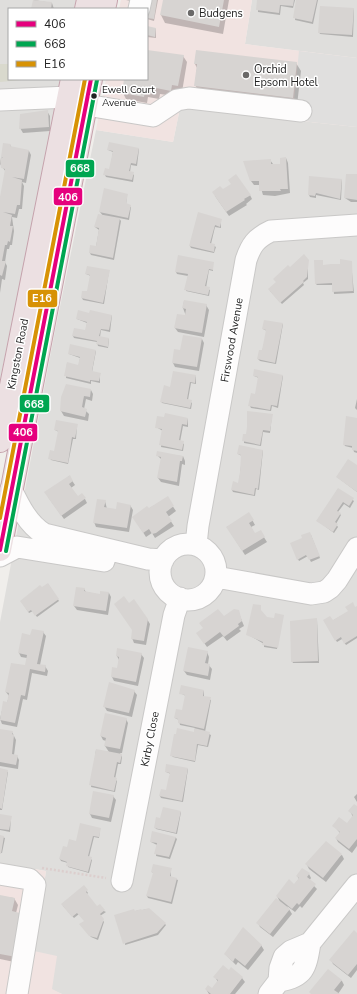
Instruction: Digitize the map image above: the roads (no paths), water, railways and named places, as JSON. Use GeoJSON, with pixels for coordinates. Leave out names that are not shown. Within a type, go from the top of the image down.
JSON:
{"type":"FeatureCollection","features":[{"type":"Feature","properties":{"kind":"highway","name":"Kingston Road"},"geometry":{"type":"LineString","coordinates":[[0,441],[76,94],[90,80]]}},
{"type":"Feature","properties":{"kind":"highway","name":"Kingston Road"},"geometry":{"type":"LineString","coordinates":[[0,550],[76,94]]}},
{"type":"Feature","properties":{"kind":"street"},"geometry":{"type":"LineString","coordinates":[[0,100],[76,94],[153,116],[177,100],[189,98],[301,110]]}},
{"type":"Feature","properties":{"kind":"street","name":"Firswood Avenue"},"geometry":{"type":"LineString","coordinates":[[196,545],[202,503],[246,260],[251,246],[260,236],[271,231],[357,225]]}},
{"type":"Feature","properties":{"kind":"street"},"geometry":{"type":"LineString","coordinates":[[11,489],[20,507],[36,529],[44,534],[148,559],[163,570]]}},
{"type":"Feature","properties":{"kind":"street"},"geometry":{"type":"LineString","coordinates":[[189,544],[204,548],[212,557],[216,569],[216,577],[213,586],[207,593],[194,599],[180,598],[172,594],[166,588],[163,570],[174,548],[189,544]]}},
{"type":"Feature","properties":{"kind":"street"},"geometry":{"type":"LineString","coordinates":[[0,556],[17,548],[163,570]]}},
{"type":"Feature","properties":{"kind":"street"},"geometry":{"type":"LineString","coordinates":[[216,577],[311,594],[324,592],[337,580],[357,548]]}},
{"type":"Feature","properties":{"kind":"street","name":"Kirby Close"},"geometry":{"type":"LineString","coordinates":[[122,881],[174,615],[180,598]]}},
{"type":"Feature","properties":{"kind":"street"},"geometry":{"type":"LineString","coordinates":[[0,874],[29,879],[35,885],[17,994]]}},
{"type":"Feature","properties":{"kind":"street"},"geometry":{"type":"LineString","coordinates":[[274,987],[293,979],[303,971],[307,962],[310,943],[357,885]]}},
{"type":"Feature","properties":{"kind":"place","name":"Budgens"},"geometry":{"type":"Point","coordinates":[191,13]}},
{"type":"Feature","properties":{"kind":"place","name":"Orchid Epsom Hotel"},"geometry":{"type":"Point","coordinates":[246,75]}},
{"type":"Feature","properties":{"kind":"place","name":"Ewell Court Avenue"},"geometry":{"type":"Point","coordinates":[94,96]}}]}
